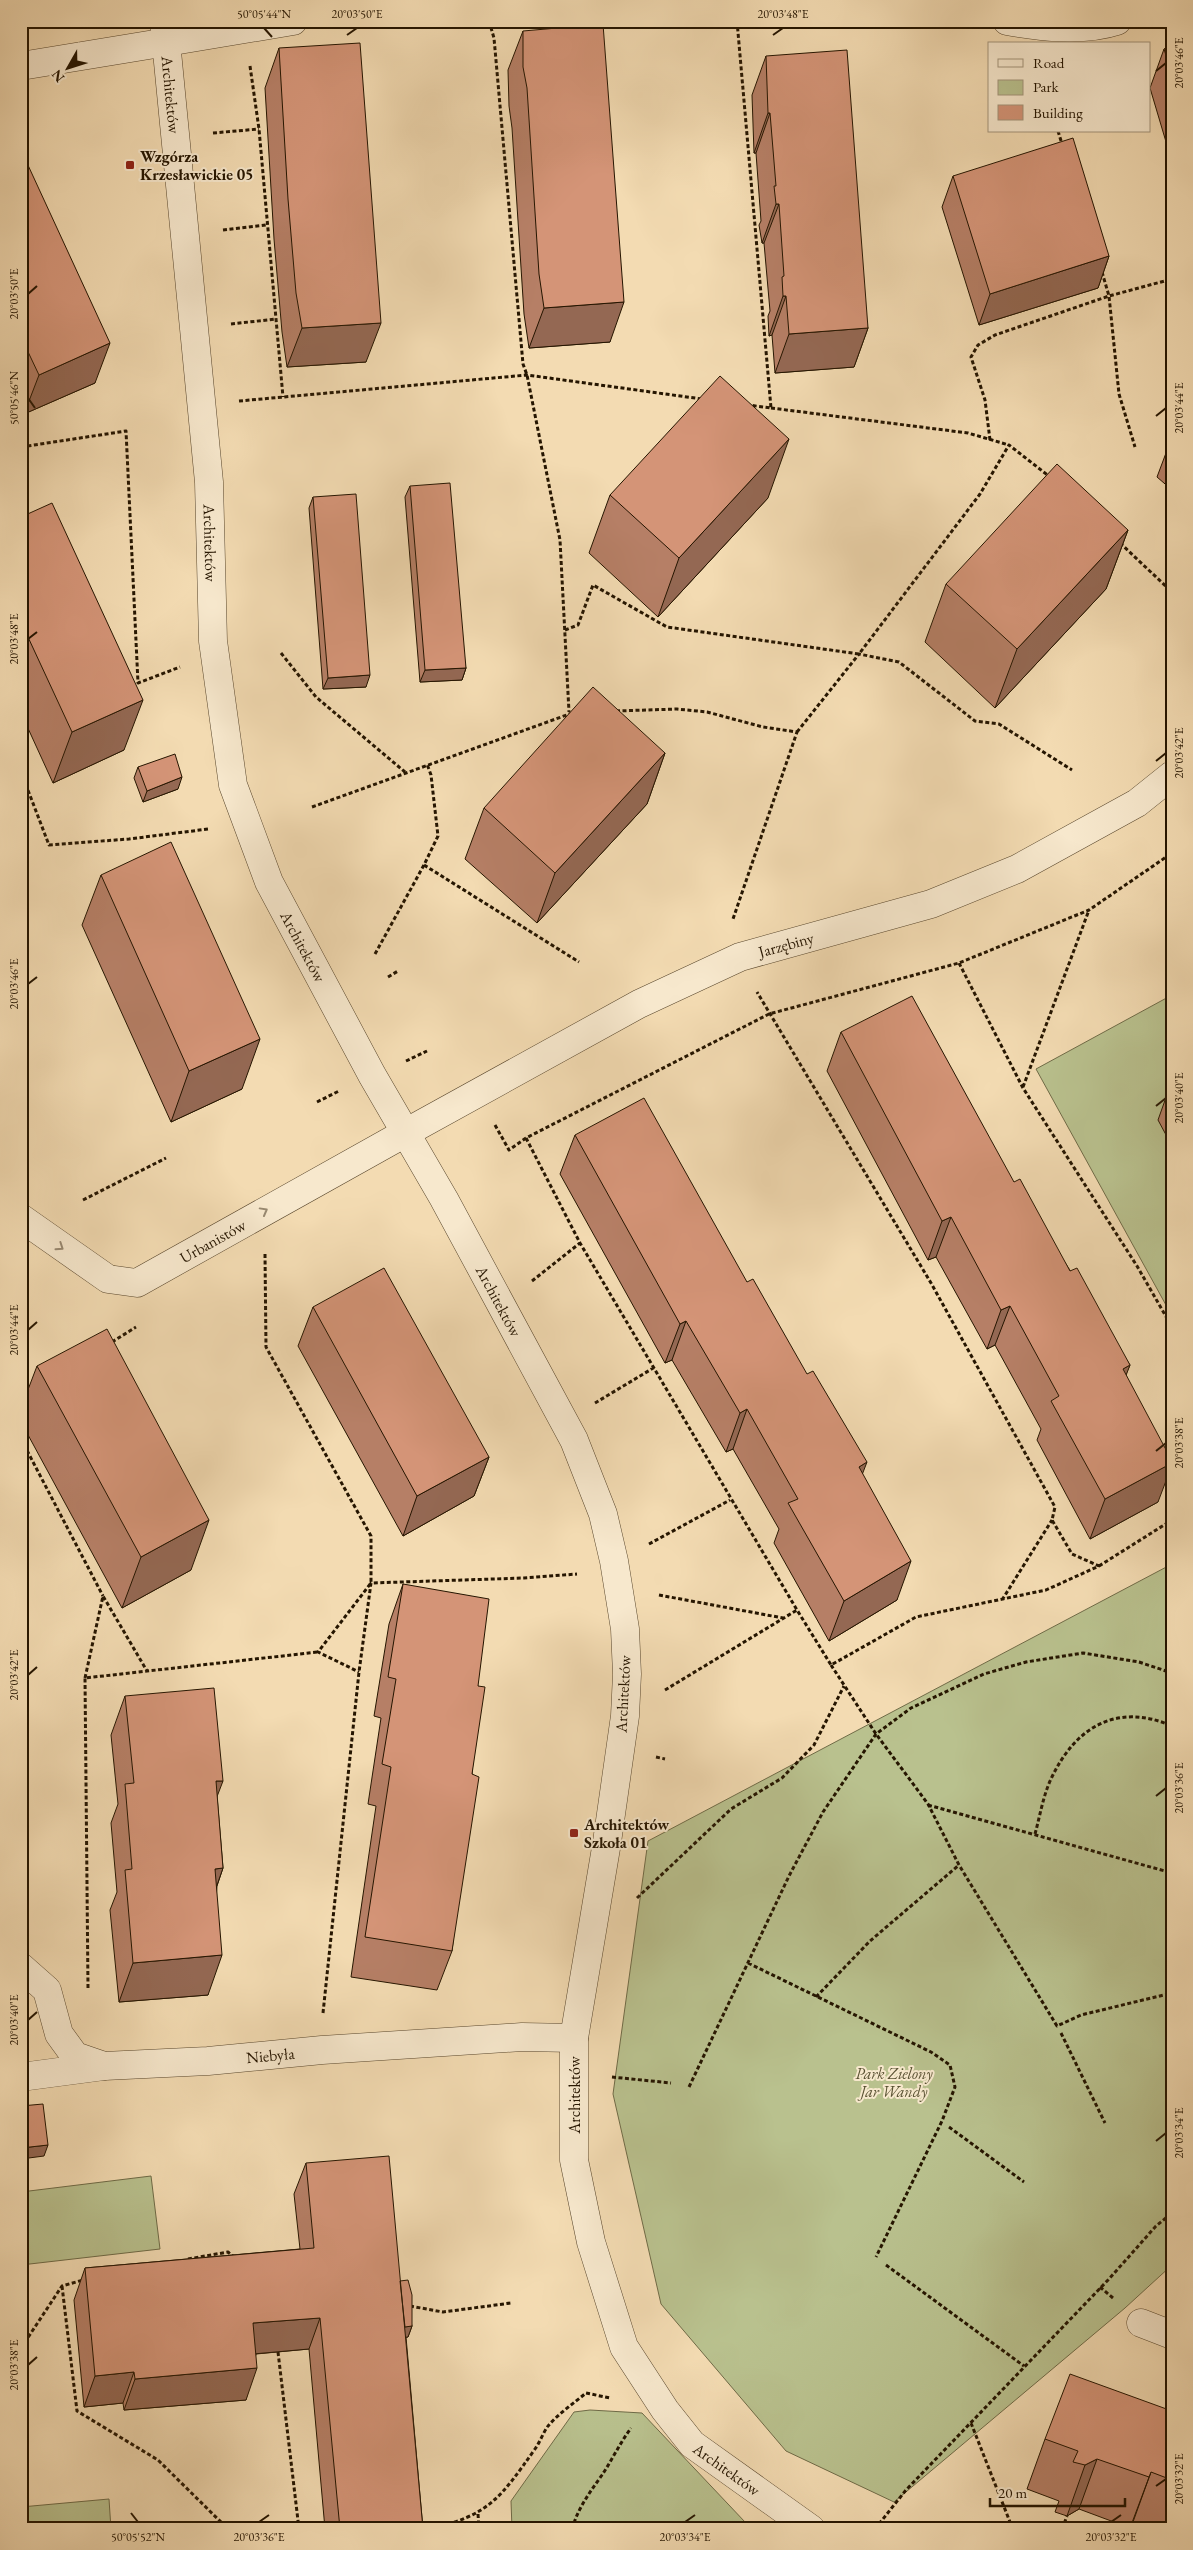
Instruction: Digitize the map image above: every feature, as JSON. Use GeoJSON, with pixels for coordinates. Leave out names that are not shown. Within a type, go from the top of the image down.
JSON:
{"type":"FeatureCollection","features":[{"type":"Feature","properties":{"kind":"street"},"geometry":{"type":"LineString","coordinates":[[21,66],[166,32],[293,21]]}},
{"type":"Feature","properties":{"kind":"street"},"geometry":{"type":"LineString","coordinates":[[1007,21],[1057,27],[1105,25],[1117,21]]}},
{"type":"Feature","properties":{"kind":"street","name":"Architektów"},"geometry":{"type":"LineString","coordinates":[[166,32],[209,482],[213,641],[232,785],[268,882],[372,1075],[407,1132],[574,1440],[603,1514],[620,1594],[625,1629],[627,1674],[625,1716],[607,1842],[574,2038],[574,2160],[591,2242],[624,2346],[646,2382],[692,2444],[811,2529]]}},
{"type":"Feature","properties":{"kind":"street","name":"Jarzębiny"},"geometry":{"type":"LineString","coordinates":[[407,1132],[639,1004],[740,957],[931,904],[1017,869],[1137,803],[1172,775]]}},
{"type":"Feature","properties":{"kind":"street","name":"Urbanistów"},"geometry":{"type":"LineString","coordinates":[[21,1218],[108,1279],[137,1283],[407,1132]]}},
{"type":"Feature","properties":{"kind":"street","name":"Niebyła"},"geometry":{"type":"LineString","coordinates":[[21,1967],[46,1990],[59,2034],[75,2056],[104,2066],[208,2061],[322,2050],[522,2037],[574,2038]]}},
{"type":"Feature","properties":{"kind":"street"},"geometry":{"type":"LineString","coordinates":[[21,2077],[104,2066]]}},
{"type":"Feature","properties":{"kind":"street"},"geometry":{"type":"LineString","coordinates":[[1141,2323],[1172,2335]]}},
{"type":"Feature","properties":{"kind":"path"},"geometry":{"type":"LineString","coordinates":[[489,21],[494,38],[522,364],[527,375],[560,540],[570,712]]}},
{"type":"Feature","properties":{"kind":"path"},"geometry":{"type":"LineString","coordinates":[[737,21],[771,408]]}},
{"type":"Feature","properties":{"kind":"path"},"geometry":{"type":"LineString","coordinates":[[250,64],[259,129],[266,225],[283,396]]}},
{"type":"Feature","properties":{"kind":"path"},"geometry":{"type":"LineString","coordinates":[[210,133],[259,129]]}},
{"type":"Feature","properties":{"kind":"path"},"geometry":{"type":"LineString","coordinates":[[1058,132],[1063,150]]}},
{"type":"Feature","properties":{"kind":"path"},"geometry":{"type":"LineString","coordinates":[[217,231],[266,225]]}},
{"type":"Feature","properties":{"kind":"path"},"geometry":{"type":"LineString","coordinates":[[1101,268],[1109,296],[1119,394],[1135,448]]}},
{"type":"Feature","properties":{"kind":"path"},"geometry":{"type":"LineString","coordinates":[[990,440],[985,400],[971,357],[978,345],[995,335],[1109,296],[1172,279]]}},
{"type":"Feature","properties":{"kind":"path"},"geometry":{"type":"LineString","coordinates":[[226,324],[276,319]]}},
{"type":"Feature","properties":{"kind":"path"},"geometry":{"type":"LineString","coordinates":[[232,401],[527,375],[703,399]]}},
{"type":"Feature","properties":{"kind":"path"},"geometry":{"type":"LineString","coordinates":[[742,404],[968,433],[1009,445],[1052,479]]}},
{"type":"Feature","properties":{"kind":"path"},"geometry":{"type":"LineString","coordinates":[[21,447],[126,431],[138,683],[184,666]]}},
{"type":"Feature","properties":{"kind":"path"},"geometry":{"type":"LineString","coordinates":[[747,875],[797,732],[859,654],[980,494],[1009,445]]}},
{"type":"Feature","properties":{"kind":"path"},"geometry":{"type":"LineString","coordinates":[[1117,541],[1172,592]]}},
{"type":"Feature","properties":{"kind":"path"},"geometry":{"type":"LineString","coordinates":[[565,630],[578,625],[593,585],[667,627],[859,654],[899,662],[975,721],[999,724],[1072,770]]}},
{"type":"Feature","properties":{"kind":"path"},"geometry":{"type":"LineString","coordinates":[[281,653],[316,697],[405,772]]}},
{"type":"Feature","properties":{"kind":"path"},"geometry":{"type":"LineString","coordinates":[[609,711],[677,709],[707,712],[763,727],[797,732]]}},
{"type":"Feature","properties":{"kind":"path"},"geometry":{"type":"LineString","coordinates":[[312,807],[570,712],[579,712]]}},
{"type":"Feature","properties":{"kind":"path"},"geometry":{"type":"LineString","coordinates":[[375,954],[424,866],[438,836],[432,775],[427,764]]}},
{"type":"Feature","properties":{"kind":"path"},"geometry":{"type":"LineString","coordinates":[[21,772],[50,845],[129,839],[214,828]]}},
{"type":"Feature","properties":{"kind":"path"},"geometry":{"type":"LineString","coordinates":[[493,1122],[509,1150],[526,1138],[769,1014],[959,962],[1089,910],[1172,853]]}},
{"type":"Feature","properties":{"kind":"path"},"geometry":{"type":"LineString","coordinates":[[424,866],[580,962]]}},
{"type":"Feature","properties":{"kind":"path"},"geometry":{"type":"LineString","coordinates":[[1023,1088],[1089,910]]}},
{"type":"Feature","properties":{"kind":"path"},"geometry":{"type":"LineString","coordinates":[[740,957],[769,1014],[930,1283],[1055,1507],[1052,1520],[1001,1600]]}},
{"type":"Feature","properties":{"kind":"path"},"geometry":{"type":"LineString","coordinates":[[959,962],[1023,1088],[1137,1266],[1172,1327]]}},
{"type":"Feature","properties":{"kind":"path"},"geometry":{"type":"LineString","coordinates":[[388,977],[398,971]]}},
{"type":"Feature","properties":{"kind":"path"},"geometry":{"type":"LineString","coordinates":[[401,1063],[428,1050]]}},
{"type":"Feature","properties":{"kind":"path"},"geometry":{"type":"LineString","coordinates":[[317,1102],[343,1089]]}},
{"type":"Feature","properties":{"kind":"path"},"geometry":{"type":"LineString","coordinates":[[526,1138],[580,1243],[655,1368],[730,1500],[844,1686],[876,1734],[928,1804],[959,1865],[1057,2026],[1081,2016],[1172,1994]]}},
{"type":"Feature","properties":{"kind":"path"},"geometry":{"type":"LineString","coordinates":[[83,1200],[166,1158]]}},
{"type":"Feature","properties":{"kind":"path"},"geometry":{"type":"LineString","coordinates":[[526,1286],[580,1243]]}},
{"type":"Feature","properties":{"kind":"path"},"geometry":{"type":"LineString","coordinates":[[266,1250],[266,1347],[371,1536],[371,1583],[359,1672],[322,2021]]}},
{"type":"Feature","properties":{"kind":"path"},"geometry":{"type":"LineString","coordinates":[[103,1347],[136,1328]]}},
{"type":"Feature","properties":{"kind":"path"},"geometry":{"type":"LineString","coordinates":[[590,1406],[655,1368]]}},
{"type":"Feature","properties":{"kind":"path"},"geometry":{"type":"LineString","coordinates":[[21,1397],[38,1387]]}},
{"type":"Feature","properties":{"kind":"path"},"geometry":{"type":"LineString","coordinates":[[21,1439],[103,1596],[146,1671]]}},
{"type":"Feature","properties":{"kind":"path"},"geometry":{"type":"LineString","coordinates":[[642,1547],[730,1500]]}},
{"type":"Feature","properties":{"kind":"path"},"geometry":{"type":"LineString","coordinates":[[1052,1520],[1072,1554],[1098,1566]]}},
{"type":"Feature","properties":{"kind":"path"},"geometry":{"type":"LineString","coordinates":[[832,1665],[916,1617],[1046,1590],[1098,1566],[1172,1520]]}},
{"type":"Feature","properties":{"kind":"path"},"geometry":{"type":"LineString","coordinates":[[371,1583],[524,1578],[570,1574]]}},
{"type":"Feature","properties":{"kind":"path"},"geometry":{"type":"LineString","coordinates":[[318,1652],[371,1583]]}},
{"type":"Feature","properties":{"kind":"path"},"geometry":{"type":"LineString","coordinates":[[658,1595],[784,1618]]}},
{"type":"Feature","properties":{"kind":"path"},"geometry":{"type":"LineString","coordinates":[[88,1994],[85,1678],[103,1596]]}},
{"type":"Feature","properties":{"kind":"path"},"geometry":{"type":"LineString","coordinates":[[663,1691],[797,1610]]}},
{"type":"Feature","properties":{"kind":"path"},"geometry":{"type":"LineString","coordinates":[[85,1678],[318,1652],[359,1672]]}},
{"type":"Feature","properties":{"kind":"path"},"geometry":{"type":"LineString","coordinates":[[689,2087],[823,1812],[876,1734],[910,1708],[984,1674],[1026,1662],[1083,1654],[1139,1662],[1172,1673]]}},
{"type":"Feature","properties":{"kind":"path"},"geometry":{"type":"LineString","coordinates":[[636,1899],[731,1809],[782,1778],[814,1745],[844,1686]]}},
{"type":"Feature","properties":{"kind":"path"},"geometry":{"type":"LineString","coordinates":[[1035,1834],[1051,1780],[1072,1744],[1090,1729],[1112,1718],[1155,1718],[1172,1726]]}},
{"type":"Feature","properties":{"kind":"path"},"geometry":{"type":"LineString","coordinates":[[928,1804],[1172,1873]]}},
{"type":"Feature","properties":{"kind":"path"},"geometry":{"type":"LineString","coordinates":[[816,1997],[870,1941],[959,1865]]}},
{"type":"Feature","properties":{"kind":"path"},"geometry":{"type":"LineString","coordinates":[[748,1963],[931,2052],[950,2065],[955,2087],[942,2120],[876,2257]]}},
{"type":"Feature","properties":{"kind":"path"},"geometry":{"type":"LineString","coordinates":[[1061,2033],[1105,2123]]}},
{"type":"Feature","properties":{"kind":"path"},"geometry":{"type":"LineString","coordinates":[[607,2077],[671,2083]]}},
{"type":"Feature","properties":{"kind":"path"},"geometry":{"type":"LineString","coordinates":[[949,2127],[1024,2182]]}},
{"type":"Feature","properties":{"kind":"path"},"geometry":{"type":"LineString","coordinates":[[875,2529],[906,2490],[1109,2279],[1156,2226],[1172,2213]]}},
{"type":"Feature","properties":{"kind":"path"},"geometry":{"type":"LineString","coordinates":[[179,2261],[228,2252],[235,2258]]}},
{"type":"Feature","properties":{"kind":"path"},"geometry":{"type":"LineString","coordinates":[[886,2265],[1024,2366]]}},
{"type":"Feature","properties":{"kind":"path"},"geometry":{"type":"LineString","coordinates":[[21,2348],[62,2286],[91,2278]]}},
{"type":"Feature","properties":{"kind":"path"},"geometry":{"type":"LineString","coordinates":[[62,2286],[76,2411],[158,2460],[228,2529]]}},
{"type":"Feature","properties":{"kind":"path"},"geometry":{"type":"LineString","coordinates":[[408,2306],[443,2312],[511,2303]]}},
{"type":"Feature","properties":{"kind":"path"},"geometry":{"type":"LineString","coordinates":[[278,2352],[299,2529]]}},
{"type":"Feature","properties":{"kind":"path"},"geometry":{"type":"LineString","coordinates":[[429,2529],[452,2524],[478,2514],[494,2502],[535,2448],[549,2425],[586,2393],[614,2399]]}},
{"type":"Feature","properties":{"kind":"path"},"geometry":{"type":"LineString","coordinates":[[572,2529],[588,2493],[636,2421]]}},
{"type":"Feature","properties":{"kind":"path"},"geometry":{"type":"LineString","coordinates":[[971,2423],[1010,2522]]}},
{"type":"Feature","properties":{"kind":"path"},"geometry":{"type":"LineString","coordinates":[[478,2514],[479,2529]]}},
{"type":"Feature","properties":{"kind":"path"},"geometry":{"type":"LineString","coordinates":[[1062,2529],[1066,2516]]}},
{"type":"Feature","properties":{"kind":"green space"},"geometry":{"type":"Polygon","coordinates":[[[1172,995],[1172,1316],[1036,1069],[1172,995]]]}},
{"type":"Feature","properties":{"kind":"green space","name":"Park Zielony Jar Wandy"},"geometry":{"type":"Polygon","coordinates":[[[1172,1564],[1172,2265],[1125,2308],[894,2502],[786,2451],[661,2304],[613,2094],[648,1841],[1172,1564]]]}},
{"type":"Feature","properties":{"kind":"green space"},"geometry":{"type":"Polygon","coordinates":[[[151,2176],[160,2249],[21,2265],[21,2192],[151,2176]]]}},
{"type":"Feature","properties":{"kind":"green space"},"geometry":{"type":"Polygon","coordinates":[[[590,2410],[642,2413],[745,2522],[761,2529],[512,2529],[511,2501],[574,2412],[590,2410]]]}},
{"type":"Feature","properties":{"kind":"green space"},"geometry":{"type":"Polygon","coordinates":[[[109,2499],[111,2529],[21,2529],[21,2507],[109,2499]]]}},
{"type":"Feature","properties":{"kind":"building"},"geometry":{"type":"Polygon","coordinates":[[[603,24],[624,302],[544,308],[539,274],[527,88],[523,67],[523,31],[603,24]]]}},
{"type":"Feature","properties":{"kind":"building"},"geometry":{"type":"Polygon","coordinates":[[[360,43],[381,323],[302,328],[296,293],[288,199],[279,48],[360,43]]]}},
{"type":"Feature","properties":{"kind":"building"},"geometry":{"type":"Polygon","coordinates":[[[1172,46],[1172,75],[1164,49],[1172,46]]]}},
{"type":"Feature","properties":{"kind":"building"},"geometry":{"type":"Polygon","coordinates":[[[847,50],[868,328],[789,334],[786,296],[783,296],[782,277],[784,276],[779,204],[776,204],[774,186],[776,186],[770,113],[768,113],[766,56],[847,50]]]}},
{"type":"Feature","properties":{"kind":"building"},"geometry":{"type":"Polygon","coordinates":[[[1073,138],[1109,256],[990,294],[953,176],[1073,138]]]}},
{"type":"Feature","properties":{"kind":"building"},"geometry":{"type":"Polygon","coordinates":[[[21,150],[110,343],[39,375],[21,337],[21,150]]]}},
{"type":"Feature","properties":{"kind":"building"},"geometry":{"type":"Polygon","coordinates":[[[720,376],[789,439],[679,558],[610,495],[720,376]]]}},
{"type":"Feature","properties":{"kind":"building"},"geometry":{"type":"Polygon","coordinates":[[[1057,464],[1128,530],[1017,649],[946,584],[1057,464]]]}},
{"type":"Feature","properties":{"kind":"building"},"geometry":{"type":"Polygon","coordinates":[[[450,483],[466,668],[425,670],[410,486],[450,483]]]}},
{"type":"Feature","properties":{"kind":"building"},"geometry":{"type":"Polygon","coordinates":[[[356,494],[370,675],[328,678],[313,497],[356,494]]]}},
{"type":"Feature","properties":{"kind":"building"},"geometry":{"type":"Polygon","coordinates":[[[52,503],[143,700],[72,732],[21,622],[21,517],[52,503]]]}},
{"type":"Feature","properties":{"kind":"building"},"geometry":{"type":"Polygon","coordinates":[[[593,687],[665,753],[555,873],[484,808],[593,687]]]}},
{"type":"Feature","properties":{"kind":"building"},"geometry":{"type":"Polygon","coordinates":[[[175,754],[182,777],[147,791],[138,767],[175,754]]]}},
{"type":"Feature","properties":{"kind":"building"},"geometry":{"type":"Polygon","coordinates":[[[171,842],[260,1039],[189,1071],[101,875],[171,842]]]}},
{"type":"Feature","properties":{"kind":"building"},"geometry":{"type":"Polygon","coordinates":[[[912,996],[1014,1182],[1020,1179],[1070,1271],[1077,1268],[1130,1365],[1123,1369],[1172,1461],[1172,1463],[1105,1499],[1051,1401],[1059,1396],[1010,1306],[1001,1310],[951,1217],[942,1221],[841,1032],[912,996]]]}},
{"type":"Feature","properties":{"kind":"building"},"geometry":{"type":"Polygon","coordinates":[[[644,1098],[747,1282],[753,1279],[807,1374],[813,1371],[867,1462],[859,1467],[911,1561],[844,1601],[788,1503],[798,1499],[747,1409],[740,1413],[686,1321],[680,1324],[575,1135],[644,1098]]]}},
{"type":"Feature","properties":{"kind":"building"},"geometry":{"type":"Polygon","coordinates":[[[384,1268],[489,1457],[417,1496],[313,1307],[384,1268]]]}},
{"type":"Feature","properties":{"kind":"building"},"geometry":{"type":"Polygon","coordinates":[[[107,1329],[209,1520],[141,1557],[37,1366],[107,1329]]]}},
{"type":"Feature","properties":{"kind":"building"},"geometry":{"type":"Polygon","coordinates":[[[403,1584],[489,1599],[478,1686],[485,1687],[472,1774],[479,1777],[452,1951],[365,1937],[391,1767],[382,1764],[396,1679],[388,1677],[403,1584]]]}},
{"type":"Feature","properties":{"kind":"building"},"geometry":{"type":"Polygon","coordinates":[[[214,1688],[223,1781],[216,1781],[223,1868],[215,1869],[222,1955],[133,1963],[125,1870],[132,1869],[125,1784],[134,1783],[125,1696],[214,1688]]]}},
{"type":"Feature","properties":{"kind":"building"},"geometry":{"type":"Polygon","coordinates":[[[43,2104],[48,2145],[21,2148],[21,2106],[43,2104]]]}},
{"type":"Feature","properties":{"kind":"building"},"geometry":{"type":"Polygon","coordinates":[[[389,2156],[423,2529],[340,2529],[320,2318],[253,2323],[257,2368],[135,2379],[134,2372],[95,2376],[85,2268],[314,2248],[306,2163],[389,2156]]]}},
{"type":"Feature","properties":{"kind":"building"},"geometry":{"type":"Polygon","coordinates":[[[408,2280],[412,2295],[412,2326],[405,2327],[400,2281],[408,2280]]]}},
{"type":"Feature","properties":{"kind":"building"},"geometry":{"type":"Polygon","coordinates":[[[1070,2374],[1172,2411],[1172,2480],[1151,2472],[1149,2477],[1097,2459],[1085,2465],[1073,2462],[1078,2451],[1045,2439],[1070,2374]]]}},
{"type":"Feature","properties":{"kind":"place","name":"Wzgórza Krzesławickie 05"},"geometry":{"type":"Point","coordinates":[130,165]}},
{"type":"Feature","properties":{"kind":"place","name":"Architektów Szkoła 01"},"geometry":{"type":"Point","coordinates":[574,1833]}}]}
